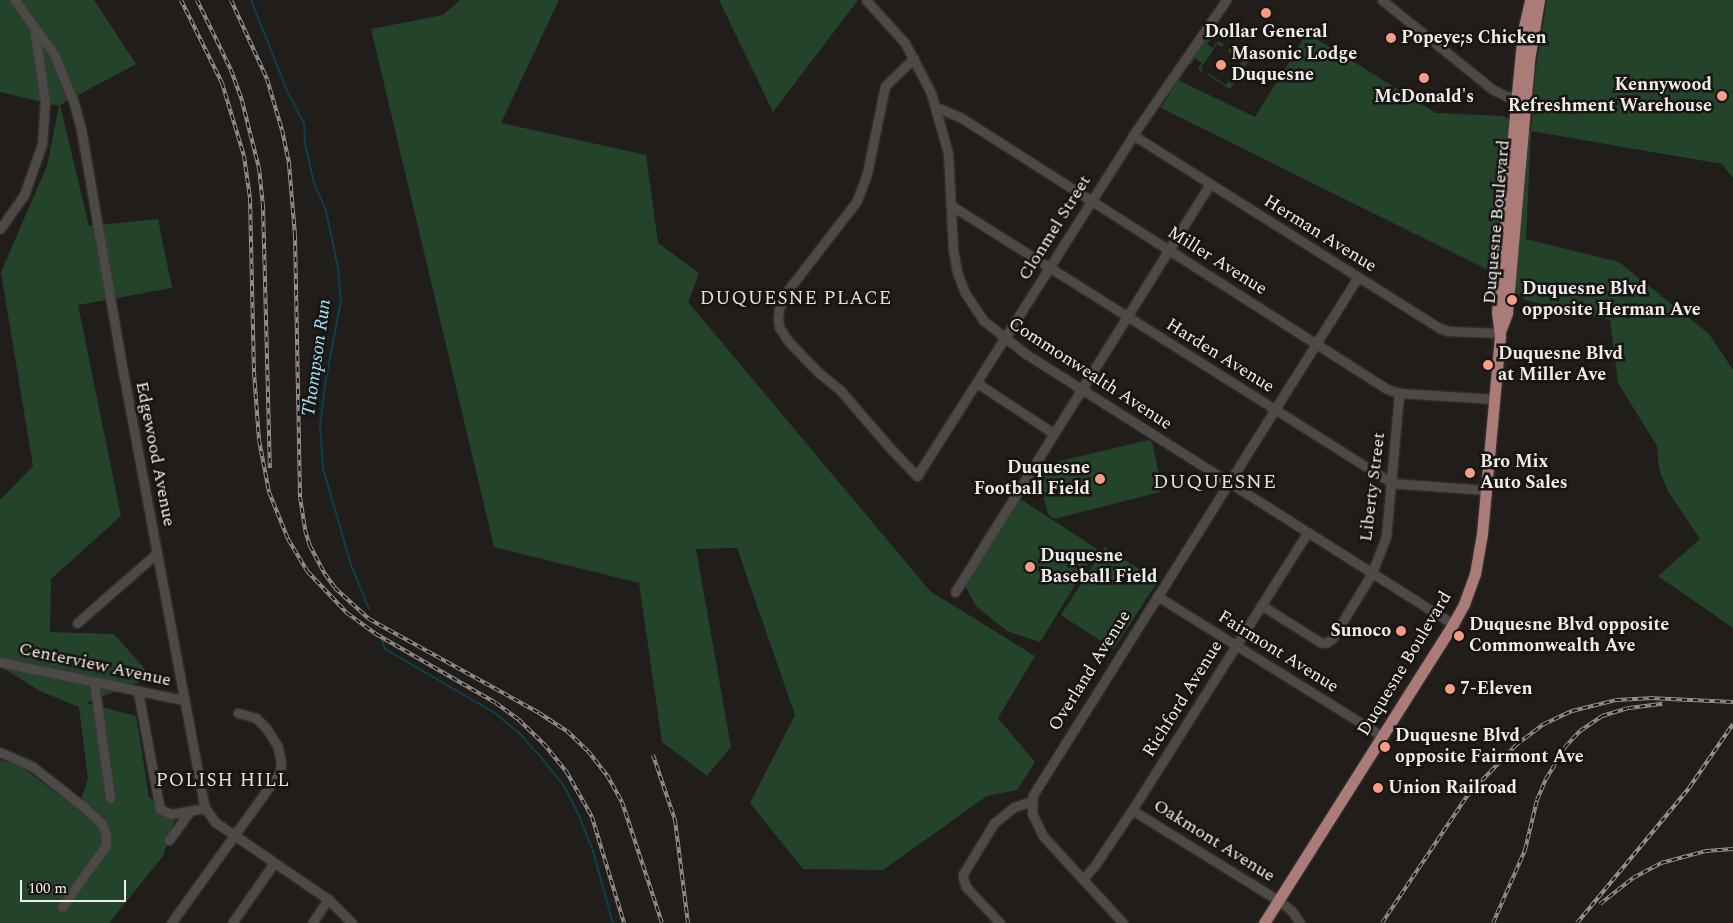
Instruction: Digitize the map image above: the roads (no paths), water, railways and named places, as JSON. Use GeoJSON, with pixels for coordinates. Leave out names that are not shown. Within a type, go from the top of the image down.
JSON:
{"type":"FeatureCollection","features":[{"type":"Feature","properties":{"kind":"main road"},"geometry":{"type":"LineString","coordinates":[[1521,97],[1523,30],[1530,0]]}},
{"type":"Feature","properties":{"kind":"main road"},"geometry":{"type":"LineString","coordinates":[[1521,97],[1539,0]]}},
{"type":"Feature","properties":{"kind":"main road","name":"Duquesne Boulevard"},"geometry":{"type":"LineString","coordinates":[[1264,923],[1453,624],[1464,604],[1475,574],[1486,490],[1521,97]]}},
{"type":"Feature","properties":{"kind":"street","name":"Edgewood Avenue"},"geometry":{"type":"LineString","coordinates":[[15,0],[54,54],[74,103],[81,129],[205,808]]}},
{"type":"Feature","properties":{"kind":"street","name":"Commonwealth Avenue"},"geometry":{"type":"LineString","coordinates":[[866,0],[894,29],[914,58],[936,107],[948,153],[953,249],[961,283],[976,311],[1004,339],[1081,390],[1453,624]]}},
{"type":"Feature","properties":{"kind":"street","name":"Clonmel Street"},"geometry":{"type":"LineString","coordinates":[[914,58],[885,86],[867,174],[856,202],[792,283],[779,309],[780,326],[788,341],[819,373],[840,390],[917,476],[1133,135],[1226,0]]}},
{"type":"Feature","properties":{"kind":"street"},"geometry":{"type":"LineString","coordinates":[[1382,0],[1492,89],[1506,96],[1521,97]]}},
{"type":"Feature","properties":{"kind":"street"},"geometry":{"type":"LineString","coordinates":[[0,230],[24,195],[42,144],[45,102],[34,28]]}},
{"type":"Feature","properties":{"kind":"street","name":"Miller Avenue"},"geometry":{"type":"LineString","coordinates":[[936,107],[960,117],[1387,389],[1399,393],[1494,399]]}},
{"type":"Feature","properties":{"kind":"street","name":"Herman Avenue"},"geometry":{"type":"LineString","coordinates":[[1133,135],[1440,328],[1448,331],[1500,333]]}},
{"type":"Feature","properties":{"kind":"street"},"geometry":{"type":"LineString","coordinates":[[955,592],[1210,184]]}},
{"type":"Feature","properties":{"kind":"street","name":"Harden Avenue"},"geometry":{"type":"LineString","coordinates":[[952,206],[1392,483],[1486,490]]}},
{"type":"Feature","properties":{"kind":"street","name":"Overland Avenue"},"geometry":{"type":"LineString","coordinates":[[1032,801],[1039,783],[1358,277]]}},
{"type":"Feature","properties":{"kind":"street"},"geometry":{"type":"LineString","coordinates":[[977,383],[1053,433]]}},
{"type":"Feature","properties":{"kind":"street","name":"Liberty Street"},"geometry":{"type":"LineString","coordinates":[[1261,604],[1320,642],[1326,643],[1332,639],[1372,574],[1386,537],[1399,393]]}},
{"type":"Feature","properties":{"kind":"street","name":"Richford Avenue"},"geometry":{"type":"LineString","coordinates":[[1083,879],[1095,865],[1132,810],[1307,533]]}},
{"type":"Feature","properties":{"kind":"street"},"geometry":{"type":"LineString","coordinates":[[78,623],[157,553]]}},
{"type":"Feature","properties":{"kind":"street","name":"Fairmont Avenue"},"geometry":{"type":"LineString","coordinates":[[1157,596],[1382,736]]}},
{"type":"Feature","properties":{"kind":"street","name":"Centerview Avenue"},"geometry":{"type":"LineString","coordinates":[[0,662],[184,700]]}},
{"type":"Feature","properties":{"kind":"street"},"geometry":{"type":"LineString","coordinates":[[94,682],[110,798]]}},
{"type":"Feature","properties":{"kind":"street"},"geometry":{"type":"LineString","coordinates":[[138,692],[158,805],[166,813],[205,808],[210,818],[328,899],[352,923]]}},
{"type":"Feature","properties":{"kind":"street"},"geometry":{"type":"LineString","coordinates":[[171,923],[233,835],[278,776],[281,763],[276,744],[263,725],[251,716],[238,713]]}},
{"type":"Feature","properties":{"kind":"street"},"geometry":{"type":"LineString","coordinates":[[0,752],[33,767],[85,808],[102,824],[106,835],[106,845],[62,907]]}},
{"type":"Feature","properties":{"kind":"street"},"geometry":{"type":"LineString","coordinates":[[1000,923],[966,887],[962,878],[963,874],[994,824],[1014,807],[1032,801],[1032,813],[1039,830],[1123,923]]}},
{"type":"Feature","properties":{"kind":"street","name":"Oakmont Avenue"},"geometry":{"type":"LineString","coordinates":[[1132,810],[1278,900],[1292,910],[1300,923]]}},
{"type":"Feature","properties":{"kind":"street"},"geometry":{"type":"LineString","coordinates":[[169,840],[190,811]]}},
{"type":"Feature","properties":{"kind":"street"},"geometry":{"type":"LineString","coordinates":[[232,923],[274,863]]}},
{"type":"Feature","properties":{"kind":"street"},"geometry":{"type":"LineString","coordinates":[[312,923],[328,899]]}},
{"type":"Feature","properties":{"kind":"waterway","name":"Thompson Run"},"geometry":{"type":"LineString","coordinates":[[251,0],[288,93],[304,123],[305,144],[313,180],[326,211],[338,268],[341,300],[325,385],[320,426],[323,468],[351,565],[369,609]]}},
{"type":"Feature","properties":{"kind":"waterway","name":"Thompson Run"},"geometry":{"type":"LineString","coordinates":[[382,640],[385,649],[495,713],[520,734],[539,755],[564,786],[579,816],[593,851],[613,923]]}},
{"type":"Feature","properties":{"kind":"railway"},"geometry":{"type":"LineString","coordinates":[[181,0],[222,83],[244,156],[250,198],[254,372],[259,440],[269,492],[288,539],[308,572],[347,613],[376,634],[496,703],[519,720],[544,744],[566,771],[592,817],[624,923]]}},
{"type":"Feature","properties":{"kind":"railway"},"geometry":{"type":"LineString","coordinates":[[197,0],[231,70],[242,101],[259,168],[263,205],[270,468]]}},
{"type":"Feature","properties":{"kind":"railway"},"geometry":{"type":"LineString","coordinates":[[231,0],[267,79],[282,130],[289,164],[295,235],[300,497],[305,530],[310,546],[335,588],[369,619],[539,713],[567,731],[588,751],[607,775],[622,802],[662,923]]}},
{"type":"Feature","properties":{"kind":"railway"},"geometry":{"type":"LineString","coordinates":[[1382,923],[1467,796],[1516,745],[1544,724],[1572,711],[1616,700],[1649,698],[1733,702]]}},
{"type":"Feature","properties":{"kind":"railway"},"geometry":{"type":"LineString","coordinates":[[1493,923],[1525,850],[1537,800],[1546,779],[1565,747],[1580,731],[1602,716],[1629,708],[1663,704]]}},
{"type":"Feature","properties":{"kind":"railway"},"geometry":{"type":"LineString","coordinates":[[1577,923],[1689,788],[1733,724]]}},
{"type":"Feature","properties":{"kind":"railway"},"geometry":{"type":"LineString","coordinates":[[653,755],[675,820],[688,923]]}},
{"type":"Feature","properties":{"kind":"railway"},"geometry":{"type":"LineString","coordinates":[[1600,904],[1633,878],[1661,863],[1706,851],[1733,849]]}},
{"type":"Feature","properties":{"kind":"place","name":"Dollar General"},"geometry":{"type":"Point","coordinates":[1266,13]}},
{"type":"Feature","properties":{"kind":"place","name":"Popeye;s Chicken"},"geometry":{"type":"Point","coordinates":[1391,38]}},
{"type":"Feature","properties":{"kind":"place","name":"Masonic Lodge Duquesne"},"geometry":{"type":"Point","coordinates":[1221,65]}},
{"type":"Feature","properties":{"kind":"place","name":"McDonald's"},"geometry":{"type":"Point","coordinates":[1424,78]}},
{"type":"Feature","properties":{"kind":"place","name":"Kennywood Refreshment Warehouse"},"geometry":{"type":"Point","coordinates":[1722,96]}},
{"type":"Feature","properties":{"kind":"place","name":"Duquesne Blvd opposite Herman Ave"},"geometry":{"type":"Point","coordinates":[1512,300]}},
{"type":"Feature","properties":{"kind":"place","name":"Duquesne Blvd at Miller Ave"},"geometry":{"type":"Point","coordinates":[1488,365]}},
{"type":"Feature","properties":{"kind":"place","name":"Bro Mix Auto Sales"},"geometry":{"type":"Point","coordinates":[1470,473]}},
{"type":"Feature","properties":{"kind":"place","name":"Duquesne Football Field"},"geometry":{"type":"Point","coordinates":[1100,479]}},
{"type":"Feature","properties":{"kind":"place","name":"Duquesne Baseball Field"},"geometry":{"type":"Point","coordinates":[1030,567]}},
{"type":"Feature","properties":{"kind":"place","name":"Sunoco"},"geometry":{"type":"Point","coordinates":[1401,631]}},
{"type":"Feature","properties":{"kind":"place","name":"Duquesne Blvd opposite Commonwealth Ave"},"geometry":{"type":"Point","coordinates":[1459,636]}},
{"type":"Feature","properties":{"kind":"place","name":"7-Eleven"},"geometry":{"type":"Point","coordinates":[1450,689]}},
{"type":"Feature","properties":{"kind":"place","name":"Duquesne Blvd opposite Fairmont Ave"},"geometry":{"type":"Point","coordinates":[1385,747]}},
{"type":"Feature","properties":{"kind":"place","name":"Union Railroad"},"geometry":{"type":"Point","coordinates":[1378,788]}},
{"type":"Feature","properties":{"kind":"district","name":"DUQUESNE PLACE"},"geometry":{"type":"Point","coordinates":[796,299]}},
{"type":"Feature","properties":{"kind":"district","name":"DUQUESNE"},"geometry":{"type":"Point","coordinates":[1215,482]}},
{"type":"Feature","properties":{"kind":"district","name":"POLISH HILL"},"geometry":{"type":"Point","coordinates":[223,781]}}]}
